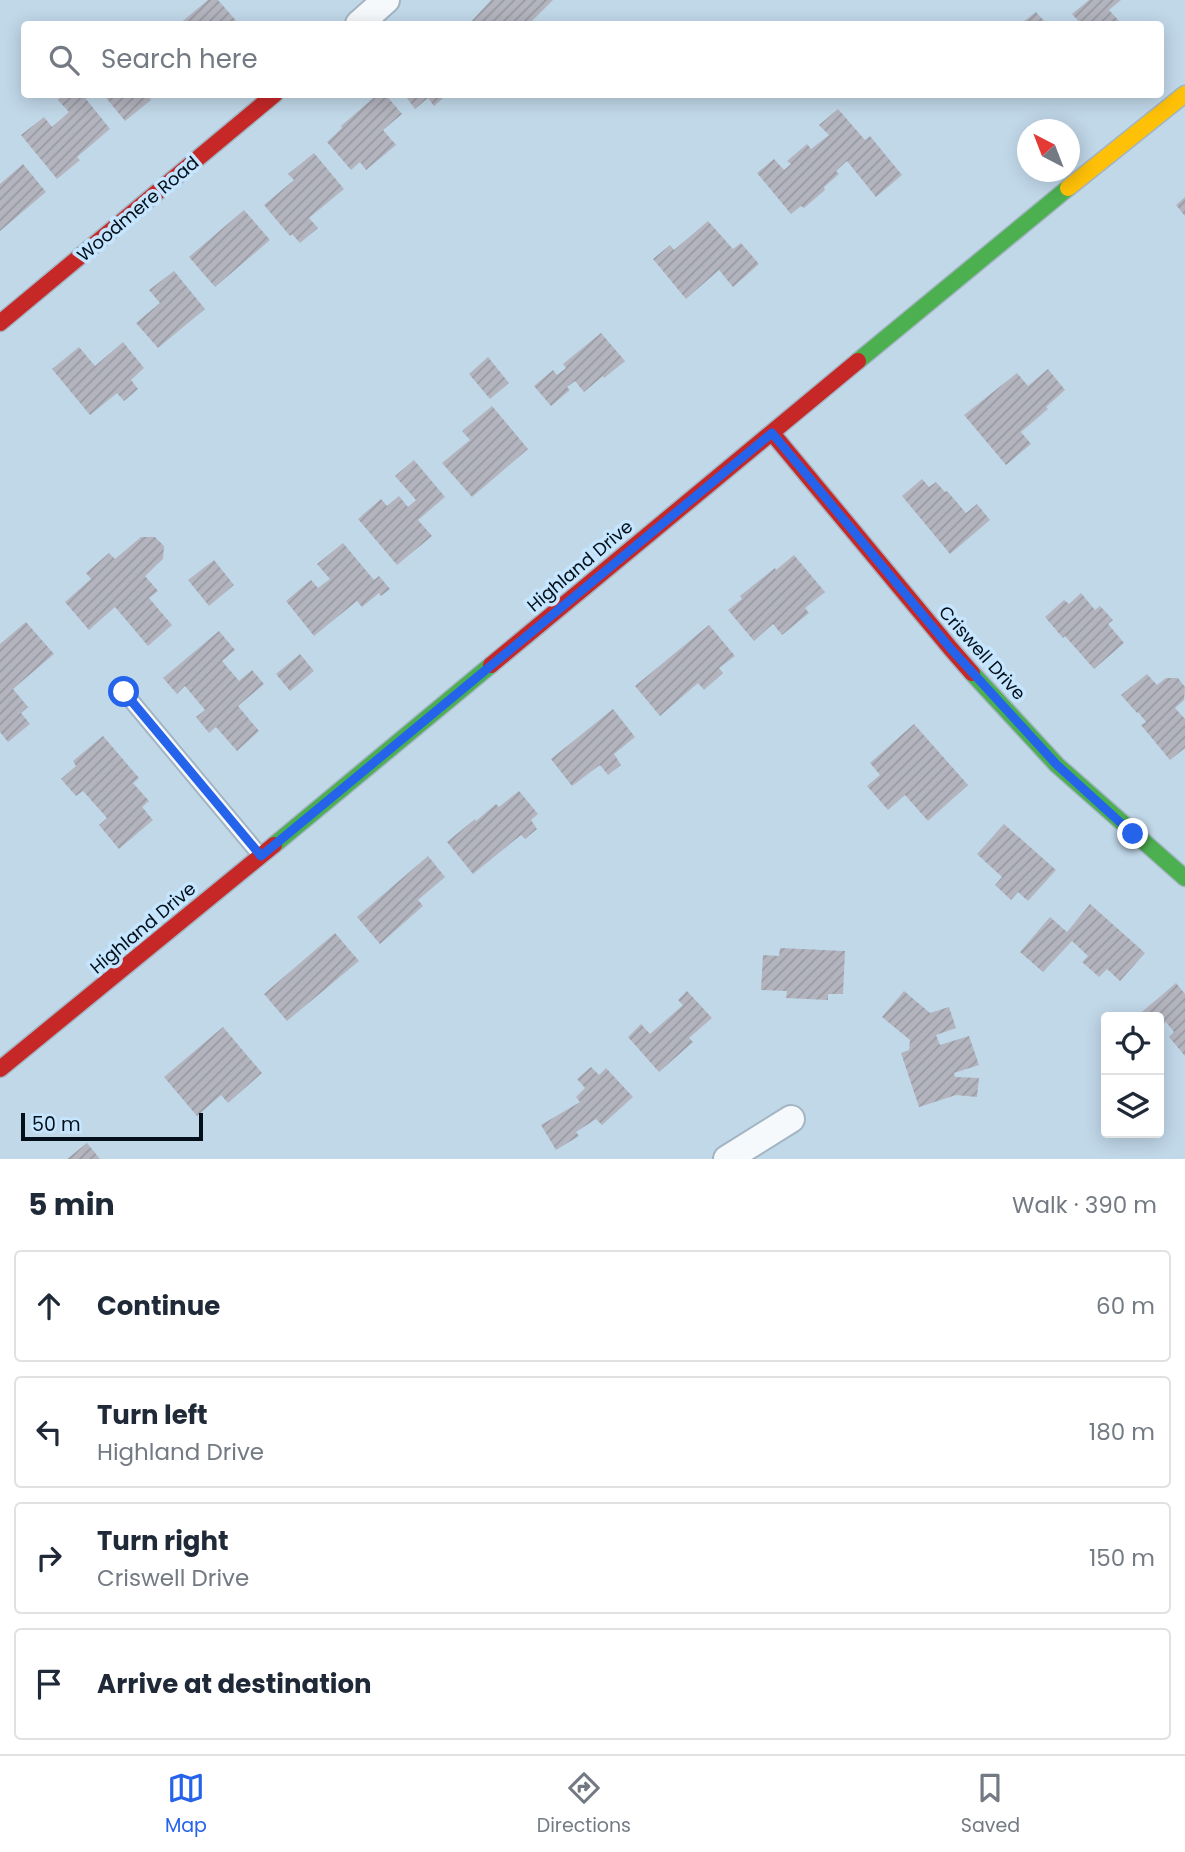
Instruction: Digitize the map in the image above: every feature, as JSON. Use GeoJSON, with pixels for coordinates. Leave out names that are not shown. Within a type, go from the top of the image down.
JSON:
{"type":"FeatureCollection","features":[{"type":"Feature","properties":{"kind":"street"},"geometry":{"type":"LineString","coordinates":[[362,21],[386,0]]}},
{"type":"Feature","properties":{"kind":"street","name":"Highland Drive"},"geometry":{"type":"LineString","coordinates":[[0,1069],[1185,93]]}},
{"type":"Feature","properties":{"kind":"street","name":"Woodmere Road"},"geometry":{"type":"LineString","coordinates":[[0,323],[270,98]]}},
{"type":"Feature","properties":{"kind":"street","name":"Criswell Drive"},"geometry":{"type":"LineString","coordinates":[[772,433],[951,649],[1057,765],[1185,878]]}},
{"type":"Feature","properties":{"kind":"street"},"geometry":{"type":"LineString","coordinates":[[727,1159],[791,1119]]}},
{"type":"Feature","properties":{"kind":"lane"},"geometry":{"type":"LineString","coordinates":[[124,692],[261,856]]}},
{"type":"Feature","properties":{"kind":"building"},"geometry":{"type":"Polygon","coordinates":[[[208,0],[218,0],[236,21],[183,21],[208,0]]]}},
{"type":"Feature","properties":{"kind":"building"},"geometry":{"type":"Polygon","coordinates":[[[491,0],[553,0],[532,21],[472,21],[491,0]]]}},
{"type":"Feature","properties":{"kind":"building"},"geometry":{"type":"Polygon","coordinates":[[[1089,0],[1121,0],[1109,10],[1119,21],[1078,21],[1072,14],[1089,0]]]}},
{"type":"Feature","properties":{"kind":"building"},"geometry":{"type":"Polygon","coordinates":[[[1036,12],[1044,21],[1024,21],[1036,12]]]}},
{"type":"Feature","properties":{"kind":"building"},"geometry":{"type":"Polygon","coordinates":[[[85,98],[110,129],[77,157],[80,160],[57,179],[21,135],[44,117],[52,127],[69,112],[58,100],[85,98]]]}},
{"type":"Feature","properties":{"kind":"building"},"geometry":{"type":"Polygon","coordinates":[[[106,98],[150,98],[151,100],[125,121],[106,98]]]}},
{"type":"Feature","properties":{"kind":"building"},"geometry":{"type":"Polygon","coordinates":[[[373,98],[388,98],[402,114],[383,130],[396,145],[366,170],[360,162],[351,170],[327,142],[373,98]]]}},
{"type":"Feature","properties":{"kind":"building"},"geometry":{"type":"Polygon","coordinates":[[[407,98],[428,98],[415,109],[407,98]]]}},
{"type":"Feature","properties":{"kind":"building"},"geometry":{"type":"Polygon","coordinates":[[[428,98],[443,98],[434,106],[428,98]]]}},
{"type":"Feature","properties":{"kind":"building"},"geometry":{"type":"Polygon","coordinates":[[[838,109],[865,140],[870,136],[902,175],[876,197],[847,161],[836,171],[839,174],[824,187],[825,190],[804,208],[801,206],[791,214],[757,173],[774,159],[784,170],[791,164],[787,161],[807,144],[811,149],[829,135],[819,125],[838,109]]]}},
{"type":"Feature","properties":{"kind":"building"},"geometry":{"type":"Polygon","coordinates":[[[314,153],[344,189],[309,218],[318,228],[300,243],[292,234],[290,236],[264,205],[294,180],[288,174],[314,153]]]}},
{"type":"Feature","properties":{"kind":"building"},"geometry":{"type":"Polygon","coordinates":[[[23,164],[46,192],[0,231],[0,184],[23,164]]]}},
{"type":"Feature","properties":{"kind":"building"},"geometry":{"type":"Polygon","coordinates":[[[1185,197],[1185,216],[1176,205],[1185,197]]]}},
{"type":"Feature","properties":{"kind":"building"},"geometry":{"type":"Polygon","coordinates":[[[244,210],[270,240],[215,287],[189,257],[244,210]]]}},
{"type":"Feature","properties":{"kind":"building"},"geometry":{"type":"Polygon","coordinates":[[[708,221],[733,249],[741,243],[759,264],[733,287],[719,270],[686,299],[653,259],[670,245],[674,250],[708,221]]]}},
{"type":"Feature","properties":{"kind":"building"},"geometry":{"type":"Polygon","coordinates":[[[174,271],[205,309],[158,348],[136,323],[160,303],[149,290],[174,271]]]}},
{"type":"Feature","properties":{"kind":"building"},"geometry":{"type":"Polygon","coordinates":[[[601,333],[625,361],[584,392],[575,381],[567,387],[570,390],[551,406],[534,386],[553,370],[557,375],[566,368],[563,364],[601,333]]]}},
{"type":"Feature","properties":{"kind":"building"},"geometry":{"type":"Polygon","coordinates":[[[123,342],[144,368],[131,380],[138,389],[124,401],[117,393],[90,415],[52,369],[79,347],[95,366],[123,342]]]}},
{"type":"Feature","properties":{"kind":"building"},"geometry":{"type":"Polygon","coordinates":[[[488,357],[509,383],[490,399],[469,374],[488,357]]]}},
{"type":"Feature","properties":{"kind":"building"},"geometry":{"type":"Polygon","coordinates":[[[1048,369],[1065,390],[1021,432],[1031,444],[1006,465],[964,415],[1017,373],[1028,386],[1048,369]]]}},
{"type":"Feature","properties":{"kind":"building"},"geometry":{"type":"Polygon","coordinates":[[[492,406],[528,449],[472,497],[442,463],[470,440],[462,431],[492,406]]]}},
{"type":"Feature","properties":{"kind":"building"},"geometry":{"type":"Polygon","coordinates":[[[414,460],[445,497],[418,520],[432,536],[397,565],[358,519],[381,499],[387,506],[399,496],[408,507],[416,500],[395,476],[414,460]]]}},
{"type":"Feature","properties":{"kind":"building"},"geometry":{"type":"Polygon","coordinates":[[[922,479],[929,487],[936,482],[966,513],[977,504],[990,520],[950,554],[902,496],[922,479]]]}},
{"type":"Feature","properties":{"kind":"building"},"geometry":{"type":"Polygon","coordinates":[[[141,537],[155,537],[164,546],[163,559],[145,576],[158,591],[149,598],[172,625],[148,646],[115,607],[89,630],[65,602],[91,579],[86,573],[109,553],[115,559],[141,537]]]}},
{"type":"Feature","properties":{"kind":"building"},"geometry":{"type":"Polygon","coordinates":[[[343,543],[374,580],[379,576],[390,589],[381,596],[379,593],[362,607],[357,601],[314,636],[286,601],[311,580],[318,588],[330,579],[317,564],[343,543]]]}},
{"type":"Feature","properties":{"kind":"building"},"geometry":{"type":"Polygon","coordinates":[[[794,555],[825,592],[805,608],[809,613],[782,635],[773,624],[754,641],[728,610],[742,599],[740,596],[794,555]]]}},
{"type":"Feature","properties":{"kind":"building"},"geometry":{"type":"Polygon","coordinates":[[[214,560],[234,585],[209,606],[188,580],[214,560]]]}},
{"type":"Feature","properties":{"kind":"building"},"geometry":{"type":"Polygon","coordinates":[[[1081,593],[1095,610],[1100,606],[1113,620],[1108,624],[1124,643],[1094,669],[1045,617],[1064,600],[1069,604],[1081,593]]]}},
{"type":"Feature","properties":{"kind":"building"},"geometry":{"type":"Polygon","coordinates":[[[26,622],[54,654],[13,689],[28,707],[21,713],[30,724],[8,742],[0,732],[0,644],[26,622]]]}},
{"type":"Feature","properties":{"kind":"building"},"geometry":{"type":"Polygon","coordinates":[[[709,625],[735,656],[719,668],[723,673],[704,690],[698,683],[660,716],[635,686],[709,625]]]}},
{"type":"Feature","properties":{"kind":"building"},"geometry":{"type":"Polygon","coordinates":[[[219,631],[235,650],[222,661],[239,681],[252,670],[264,684],[238,706],[259,731],[237,751],[216,727],[209,733],[196,717],[205,710],[185,686],[177,694],[163,678],[219,631]]]}},
{"type":"Feature","properties":{"kind":"building"},"geometry":{"type":"Polygon","coordinates":[[[300,654],[314,671],[290,691],[276,674],[300,654]]]}},
{"type":"Feature","properties":{"kind":"building"},"geometry":{"type":"Polygon","coordinates":[[[1147,674],[1157,685],[1166,678],[1178,678],[1185,687],[1184,700],[1175,708],[1185,719],[1185,748],[1170,760],[1141,725],[1146,722],[1121,695],[1147,674]]]}},
{"type":"Feature","properties":{"kind":"building"},"geometry":{"type":"Polygon","coordinates":[[[613,709],[635,737],[614,754],[621,765],[608,775],[600,765],[572,786],[551,759],[613,709]]]}},
{"type":"Feature","properties":{"kind":"building"},"geometry":{"type":"Polygon","coordinates":[[[914,724],[968,785],[928,821],[905,795],[888,810],[867,786],[880,775],[870,763],[914,724]]]}},
{"type":"Feature","properties":{"kind":"building"},"geometry":{"type":"Polygon","coordinates":[[[103,736],[139,778],[133,783],[149,801],[142,807],[153,820],[119,849],[99,825],[107,818],[83,791],[76,796],[61,779],[76,766],[73,761],[103,736]]]}},
{"type":"Feature","properties":{"kind":"building"},"geometry":{"type":"Polygon","coordinates":[[[519,791],[538,814],[531,820],[537,829],[525,839],[521,835],[473,874],[447,842],[496,804],[499,807],[519,791]]]}},
{"type":"Feature","properties":{"kind":"building"},"geometry":{"type":"Polygon","coordinates":[[[1004,824],[1056,870],[1028,901],[1018,892],[1011,900],[995,885],[1002,877],[977,854],[1004,824]]]}},
{"type":"Feature","properties":{"kind":"building"},"geometry":{"type":"Polygon","coordinates":[[[428,856],[445,877],[418,900],[423,906],[380,944],[357,917],[428,856]]]}},
{"type":"Feature","properties":{"kind":"building"},"geometry":{"type":"Polygon","coordinates":[[[1090,904],[1145,953],[1120,981],[1107,969],[1099,977],[1082,962],[1088,956],[1072,941],[1043,972],[1020,952],[1050,917],[1067,932],[1090,904]]]}},
{"type":"Feature","properties":{"kind":"building"},"geometry":{"type":"Polygon","coordinates":[[[335,933],[359,961],[287,1021],[264,994],[335,933]]]}},
{"type":"Feature","properties":{"kind":"building"},"geometry":{"type":"Polygon","coordinates":[[[780,948],[845,951],[843,994],[828,994],[828,1000],[786,998],[787,991],[761,990],[763,955],[779,956],[780,948]]]}},
{"type":"Feature","properties":{"kind":"building"},"geometry":{"type":"Polygon","coordinates":[[[1176,983],[1185,994],[1185,1056],[1169,1037],[1174,1032],[1166,1022],[1164,1024],[1164,1012],[1142,1012],[1176,983]]]}},
{"type":"Feature","properties":{"kind":"building"},"geometry":{"type":"Polygon","coordinates":[[[687,991],[712,1018],[689,1038],[693,1042],[659,1072],[628,1037],[641,1024],[650,1034],[683,1005],[678,1000],[687,991]]]}},
{"type":"Feature","properties":{"kind":"building"},"geometry":{"type":"Polygon","coordinates":[[[904,991],[930,1013],[949,1007],[956,1028],[936,1035],[940,1045],[969,1036],[979,1065],[954,1073],[955,1077],[979,1078],[977,1097],[956,1095],[919,1107],[901,1053],[909,1050],[910,1040],[882,1017],[904,991]]]}},
{"type":"Feature","properties":{"kind":"building"},"geometry":{"type":"Polygon","coordinates":[[[223,1027],[262,1073],[228,1103],[221,1095],[197,1116],[164,1077],[223,1027]]]}},
{"type":"Feature","properties":{"kind":"building"},"geometry":{"type":"Polygon","coordinates":[[[591,1067],[599,1075],[606,1068],[633,1097],[602,1125],[596,1119],[576,1132],[579,1136],[556,1150],[541,1125],[580,1102],[576,1097],[585,1088],[577,1079],[591,1067]]]}},
{"type":"Feature","properties":{"kind":"building"},"geometry":{"type":"Polygon","coordinates":[[[87,1143],[100,1159],[67,1159],[87,1143]]]}},
{"type":"Feature","properties":{"kind":"traffic: fast"},"geometry":{"type":"LineString","coordinates":[[858,361],[1068,188]]}},
{"type":"Feature","properties":{"kind":"traffic: fast"},"geometry":{"type":"LineString","coordinates":[[274,845],[491,665]]}},
{"type":"Feature","properties":{"kind":"traffic: fast"},"geometry":{"type":"LineString","coordinates":[[972,673],[1057,765],[1185,878]]}},
{"type":"Feature","properties":{"kind":"traffic: slow"},"geometry":{"type":"LineString","coordinates":[[1068,188],[1185,94]]}},
{"type":"Feature","properties":{"kind":"traffic: jam"},"geometry":{"type":"LineString","coordinates":[[0,323],[270,98]]}},
{"type":"Feature","properties":{"kind":"traffic: jam"},"geometry":{"type":"LineString","coordinates":[[491,665],[858,361]]}},
{"type":"Feature","properties":{"kind":"traffic: jam"},"geometry":{"type":"LineString","coordinates":[[772,433],[972,673]]}},
{"type":"Feature","properties":{"kind":"traffic: jam"},"geometry":{"type":"LineString","coordinates":[[0,1069],[274,845]]}},
{"type":"Feature","properties":{"kind":"route"},"geometry":{"type":"LineString","coordinates":[[124,692],[261,856],[772,433],[951,649],[1057,765],[1133,834]]}}]}
